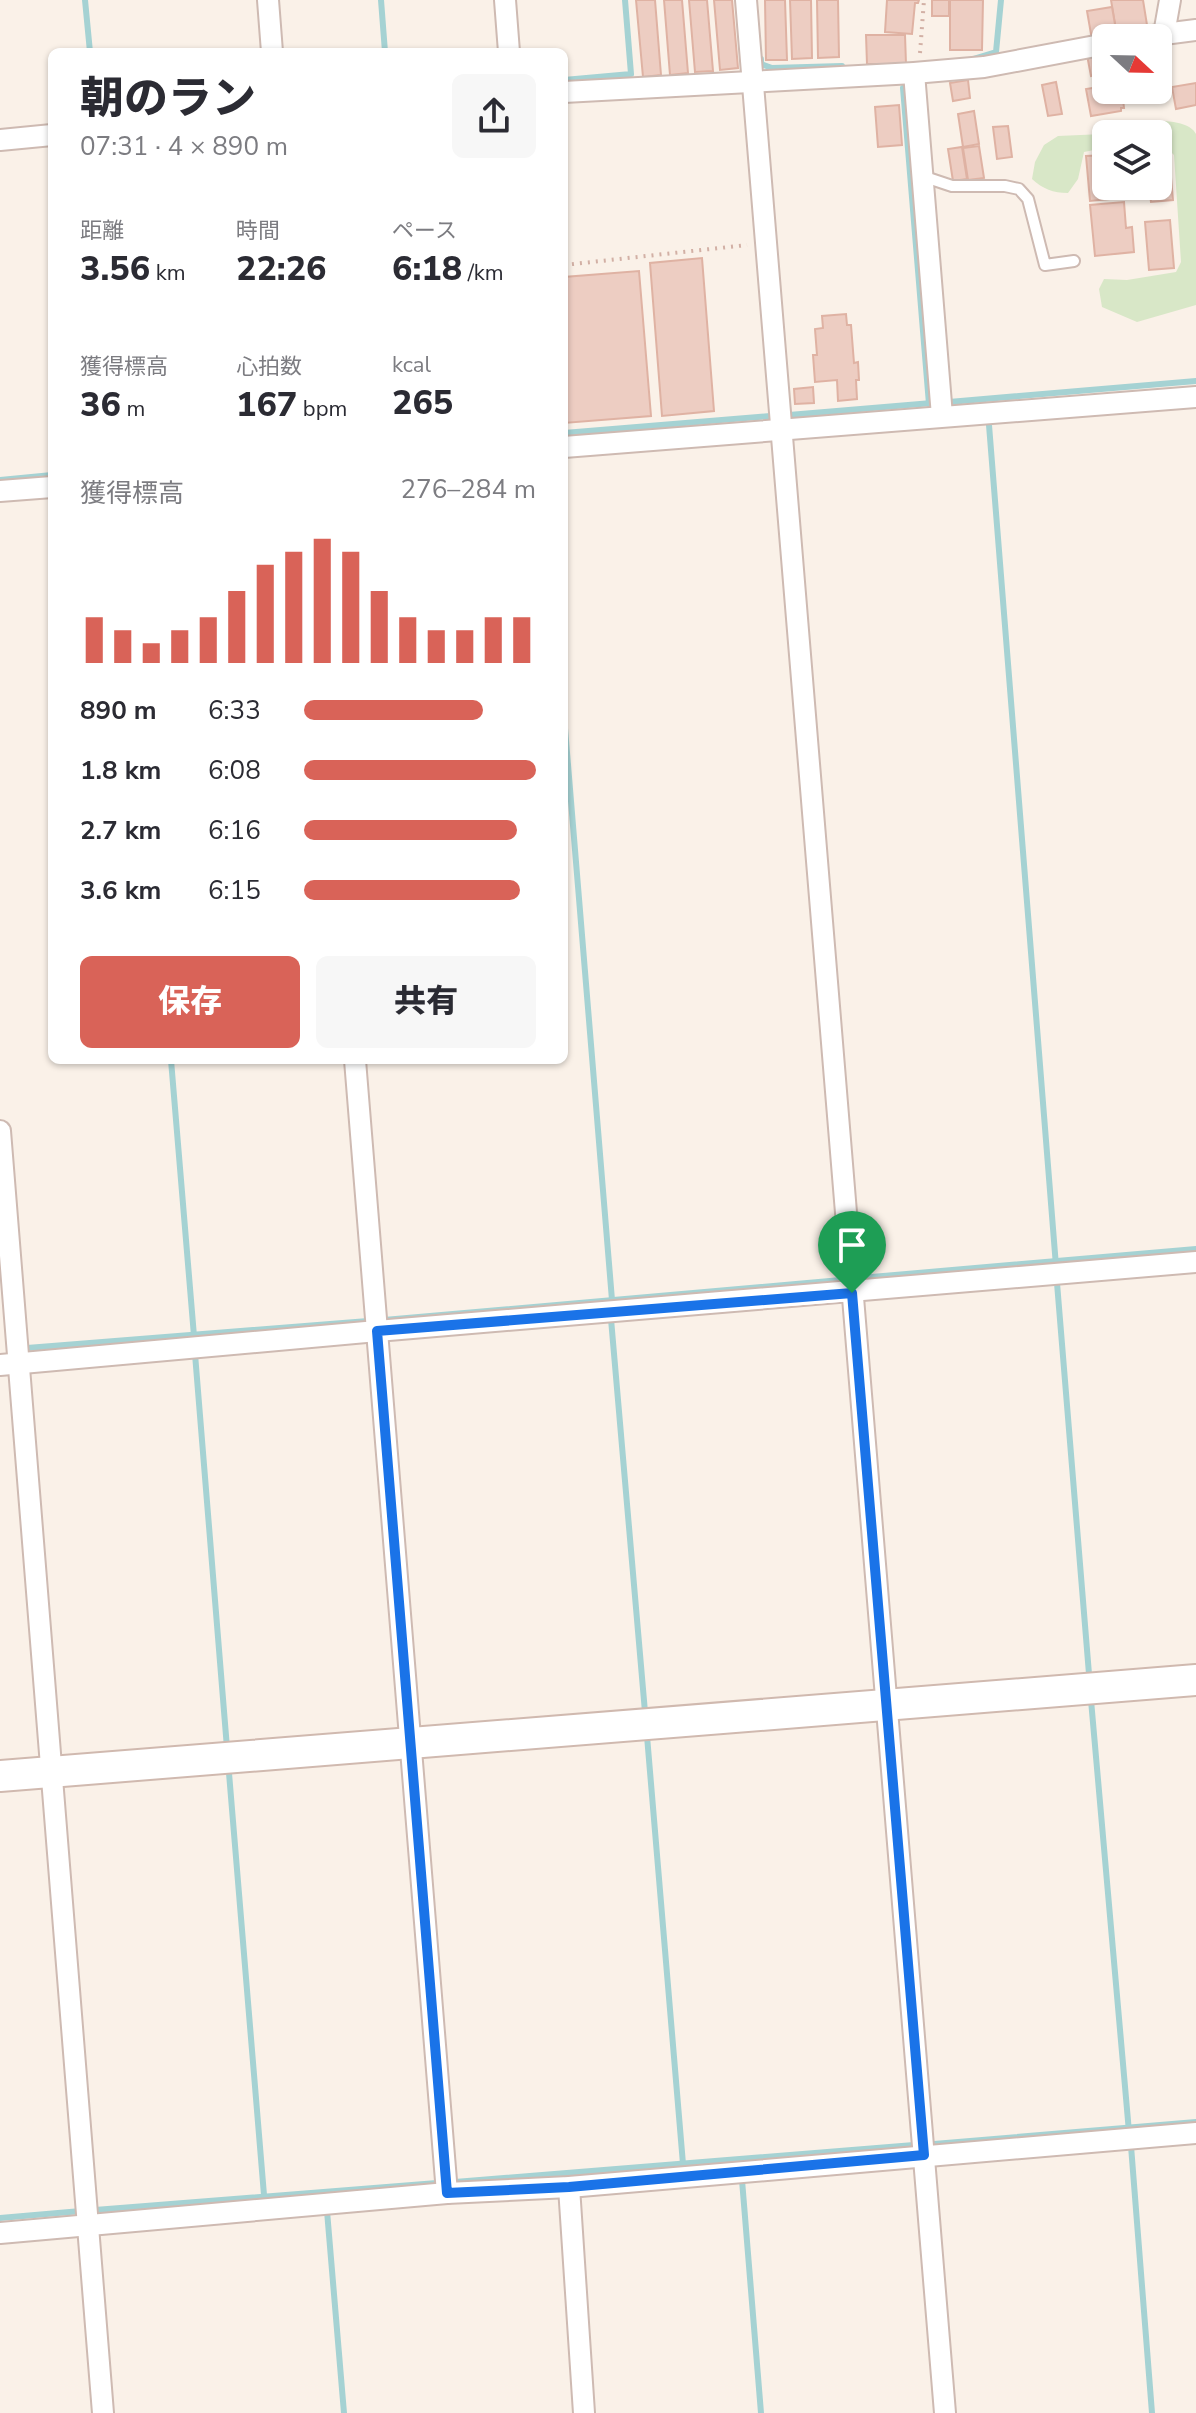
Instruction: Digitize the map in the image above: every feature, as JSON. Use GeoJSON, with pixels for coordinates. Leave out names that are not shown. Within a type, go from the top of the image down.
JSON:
{"type":"FeatureCollection","features":[{"type":"Feature","properties":{"kind":"street"},"geometry":{"type":"LineString","coordinates":[[268,0],[272,48]]}},
{"type":"Feature","properties":{"kind":"street"},"geometry":{"type":"LineString","coordinates":[[505,0],[509,48]]}},
{"type":"Feature","properties":{"kind":"street"},"geometry":{"type":"LineString","coordinates":[[746,0],[945,2413]]}},
{"type":"Feature","properties":{"kind":"street"},"geometry":{"type":"LineString","coordinates":[[1166,24],[1170,0]]}},
{"type":"Feature","properties":{"kind":"street"},"geometry":{"type":"LineString","coordinates":[[1172,33],[1196,30]]}},
{"type":"Feature","properties":{"kind":"street"},"geometry":{"type":"LineString","coordinates":[[568,92],[916,73],[984,67],[1092,47]]}},
{"type":"Feature","properties":{"kind":"street"},"geometry":{"type":"LineString","coordinates":[[916,73],[942,416]]}},
{"type":"Feature","properties":{"kind":"street"},"geometry":{"type":"LineString","coordinates":[[0,140],[48,135]]}},
{"type":"Feature","properties":{"kind":"street"},"geometry":{"type":"LineString","coordinates":[[568,447],[942,416],[1196,402]]}},
{"type":"Feature","properties":{"kind":"street"},"geometry":{"type":"LineString","coordinates":[[0,491],[48,487]]}},
{"type":"Feature","properties":{"kind":"street"},"geometry":{"type":"LineString","coordinates":[[355,1064],[447,2193]]}},
{"type":"Feature","properties":{"kind":"street"},"geometry":{"type":"LineString","coordinates":[[0,1131],[9,1364],[51,1772],[103,2413]]}},
{"type":"Feature","properties":{"kind":"street"},"geometry":{"type":"LineString","coordinates":[[9,1364],[1196,1262]]}},
{"type":"Feature","properties":{"kind":"street"},"geometry":{"type":"LineString","coordinates":[[0,1776],[1196,1680]]}},
{"type":"Feature","properties":{"kind":"street"},"geometry":{"type":"LineString","coordinates":[[0,2233],[447,2193],[569,2187],[1196,2133]]}},
{"type":"Feature","properties":{"kind":"street"},"geometry":{"type":"LineString","coordinates":[[569,2187],[584,2413]]}},
{"type":"Feature","properties":{"kind":"lane"},"geometry":{"type":"LineString","coordinates":[[922,176],[952,186],[1019,189],[1028,199],[1045,265],[1074,261]]}},
{"type":"Feature","properties":{"kind":"path"},"geometry":{"type":"LineString","coordinates":[[916,73],[924,0]]}},
{"type":"Feature","properties":{"kind":"path"},"geometry":{"type":"LineString","coordinates":[[568,265],[765,244]]}},
{"type":"Feature","properties":{"kind":"green space"},"geometry":{"type":"Polygon","coordinates":[[[1172,122],[1187,126],[1196,134],[1196,305],[1137,322],[1102,307],[1099,289],[1104,279],[1127,280],[1176,272],[1181,262],[1172,122]]]}},
{"type":"Feature","properties":{"kind":"green space"},"geometry":{"type":"Polygon","coordinates":[[[1092,134],[1092,150],[1084,152],[1078,179],[1068,193],[1048,190],[1032,179],[1035,162],[1044,145],[1058,136],[1092,134]]]}},
{"type":"Feature","properties":{"kind":"building"},"geometry":{"type":"Polygon","coordinates":[[[636,0],[655,0],[661,75],[643,77],[636,0]]]}},
{"type":"Feature","properties":{"kind":"building"},"geometry":{"type":"Polygon","coordinates":[[[664,0],[682,0],[688,73],[670,75],[664,0]]]}},
{"type":"Feature","properties":{"kind":"building"},"geometry":{"type":"Polygon","coordinates":[[[689,0],[707,0],[713,71],[695,72],[689,0]]]}},
{"type":"Feature","properties":{"kind":"building"},"geometry":{"type":"Polygon","coordinates":[[[714,0],[732,0],[738,68],[720,70],[714,0]]]}},
{"type":"Feature","properties":{"kind":"building"},"geometry":{"type":"Polygon","coordinates":[[[765,0],[785,0],[787,60],[766,60],[765,0]]]}},
{"type":"Feature","properties":{"kind":"building"},"geometry":{"type":"Polygon","coordinates":[[[790,0],[811,0],[812,58],[792,59],[790,0]]]}},
{"type":"Feature","properties":{"kind":"building"},"geometry":{"type":"Polygon","coordinates":[[[817,0],[838,0],[839,57],[818,58],[817,0]]]}},
{"type":"Feature","properties":{"kind":"building"},"geometry":{"type":"Polygon","coordinates":[[[887,0],[919,0],[915,3],[912,34],[885,32],[887,0]]]}},
{"type":"Feature","properties":{"kind":"building"},"geometry":{"type":"Polygon","coordinates":[[[932,0],[949,0],[949,16],[932,16],[932,0]]]}},
{"type":"Feature","properties":{"kind":"building"},"geometry":{"type":"Polygon","coordinates":[[[950,0],[983,0],[982,50],[950,50],[950,0]]]}},
{"type":"Feature","properties":{"kind":"building"},"geometry":{"type":"Polygon","coordinates":[[[1111,0],[1143,0],[1147,24],[1115,24],[1111,0]]]}},
{"type":"Feature","properties":{"kind":"building"},"geometry":{"type":"Polygon","coordinates":[[[1112,7],[1115,24],[1092,24],[1091,34],[1087,11],[1112,7]]]}},
{"type":"Feature","properties":{"kind":"building"},"geometry":{"type":"Polygon","coordinates":[[[866,35],[905,35],[906,64],[867,64],[866,35]]]}},
{"type":"Feature","properties":{"kind":"building"},"geometry":{"type":"Polygon","coordinates":[[[1092,54],[1092,76],[1091,76],[1087,55],[1092,54]]]}},
{"type":"Feature","properties":{"kind":"building"},"geometry":{"type":"Polygon","coordinates":[[[968,80],[970,98],[953,101],[950,83],[968,80]]]}},
{"type":"Feature","properties":{"kind":"building"},"geometry":{"type":"Polygon","coordinates":[[[1056,82],[1062,114],[1048,116],[1042,85],[1056,82]]]}},
{"type":"Feature","properties":{"kind":"building"},"geometry":{"type":"Polygon","coordinates":[[[1196,83],[1196,105],[1176,109],[1172,87],[1196,83]]]}},
{"type":"Feature","properties":{"kind":"building"},"geometry":{"type":"Polygon","coordinates":[[[1092,88],[1092,104],[1124,104],[1124,108],[1091,116],[1086,89],[1092,88]]]}},
{"type":"Feature","properties":{"kind":"building"},"geometry":{"type":"Polygon","coordinates":[[[899,105],[902,145],[878,147],[875,107],[899,105]]]}},
{"type":"Feature","properties":{"kind":"building"},"geometry":{"type":"Polygon","coordinates":[[[974,111],[979,144],[963,147],[958,114],[974,111]]]}},
{"type":"Feature","properties":{"kind":"building"},"geometry":{"type":"Polygon","coordinates":[[[1008,126],[1012,157],[997,159],[993,127],[1008,126]]]}},
{"type":"Feature","properties":{"kind":"building"},"geometry":{"type":"Polygon","coordinates":[[[979,146],[984,178],[968,180],[963,148],[979,146]]]}},
{"type":"Feature","properties":{"kind":"building"},"geometry":{"type":"Polygon","coordinates":[[[962,147],[967,179],[953,181],[948,149],[962,147]]]}},
{"type":"Feature","properties":{"kind":"building"},"geometry":{"type":"Polygon","coordinates":[[[1086,156],[1092,156],[1092,200],[1100,200],[1090,201],[1086,156]]]}},
{"type":"Feature","properties":{"kind":"building"},"geometry":{"type":"Polygon","coordinates":[[[1124,202],[1126,228],[1132,227],[1134,252],[1095,256],[1090,205],[1124,202]]]}},
{"type":"Feature","properties":{"kind":"building"},"geometry":{"type":"Polygon","coordinates":[[[1170,220],[1174,268],[1149,270],[1145,222],[1170,220]]]}},
{"type":"Feature","properties":{"kind":"building"},"geometry":{"type":"Polygon","coordinates":[[[702,258],[714,411],[662,416],[650,263],[702,258]]]}},
{"type":"Feature","properties":{"kind":"building"},"geometry":{"type":"Polygon","coordinates":[[[639,271],[651,416],[568,423],[568,277],[639,271]]]}},
{"type":"Feature","properties":{"kind":"building"},"geometry":{"type":"Polygon","coordinates":[[[846,314],[847,325],[851,325],[854,363],[858,362],[859,380],[856,380],[857,399],[838,401],[837,380],[815,382],[815,329],[823,328],[822,316],[846,314]]]}},
{"type":"Feature","properties":{"kind":"building"},"geometry":{"type":"Polygon","coordinates":[[[813,387],[814,403],[795,404],[794,389],[813,387]]]}},
{"type":"Feature","properties":{"kind":"waterway"},"geometry":{"type":"LineString","coordinates":[[85,0],[90,48]]}},
{"type":"Feature","properties":{"kind":"waterway"},"geometry":{"type":"LineString","coordinates":[[381,0],[385,48]]}},
{"type":"Feature","properties":{"kind":"waterway"},"geometry":{"type":"LineString","coordinates":[[568,80],[631,74],[625,0]]}},
{"type":"Feature","properties":{"kind":"waterway"},"geometry":{"type":"LineString","coordinates":[[973,59],[996,52],[1001,0]]}},
{"type":"Feature","properties":{"kind":"waterway"},"geometry":{"type":"LineString","coordinates":[[761,59],[761,64],[772,68],[842,66]]}},
{"type":"Feature","properties":{"kind":"waterway"},"geometry":{"type":"LineString","coordinates":[[903,88],[929,404]]}},
{"type":"Feature","properties":{"kind":"waterway"},"geometry":{"type":"LineString","coordinates":[[949,402],[1196,381]]}},
{"type":"Feature","properties":{"kind":"waterway"},"geometry":{"type":"LineString","coordinates":[[789,415],[932,403]]}},
{"type":"Feature","properties":{"kind":"waterway"},"geometry":{"type":"LineString","coordinates":[[568,433],[770,416]]}},
{"type":"Feature","properties":{"kind":"waterway"},"geometry":{"type":"LineString","coordinates":[[989,425],[1056,1266]]}},
{"type":"Feature","properties":{"kind":"waterway"},"geometry":{"type":"LineString","coordinates":[[0,480],[48,475]]}},
{"type":"Feature","properties":{"kind":"waterway"},"geometry":{"type":"LineString","coordinates":[[568,765],[612,1300]]}},
{"type":"Feature","properties":{"kind":"waterway"},"geometry":{"type":"LineString","coordinates":[[171,1064],[194,1336]]}},
{"type":"Feature","properties":{"kind":"waterway"},"geometry":{"type":"LineString","coordinates":[[860,1278],[1196,1249]]}},
{"type":"Feature","properties":{"kind":"waterway"},"geometry":{"type":"LineString","coordinates":[[384,1320],[841,1280]]}},
{"type":"Feature","properties":{"kind":"waterway"},"geometry":{"type":"LineString","coordinates":[[1057,1283],[1089,1674]]}},
{"type":"Feature","properties":{"kind":"waterway"},"geometry":{"type":"LineString","coordinates":[[611,1319],[645,1712]]}},
{"type":"Feature","properties":{"kind":"waterway"},"geometry":{"type":"LineString","coordinates":[[27,1348],[368,1321]]}},
{"type":"Feature","properties":{"kind":"waterway"},"geometry":{"type":"LineString","coordinates":[[195,1354],[227,1748]]}},
{"type":"Feature","properties":{"kind":"waterway"},"geometry":{"type":"LineString","coordinates":[[1091,1700],[1129,2132]]}},
{"type":"Feature","properties":{"kind":"waterway"},"geometry":{"type":"LineString","coordinates":[[647,1736],[683,2164]]}},
{"type":"Feature","properties":{"kind":"waterway"},"geometry":{"type":"LineString","coordinates":[[229,1773],[264,2195]]}},
{"type":"Feature","properties":{"kind":"waterway"},"geometry":{"type":"LineString","coordinates":[[934,2144],[1196,2122]]}},
{"type":"Feature","properties":{"kind":"waterway"},"geometry":{"type":"LineString","coordinates":[[455,2182],[914,2145]]}},
{"type":"Feature","properties":{"kind":"waterway"},"geometry":{"type":"LineString","coordinates":[[1131,2146],[1152,2413]]}},
{"type":"Feature","properties":{"kind":"waterway"},"geometry":{"type":"LineString","coordinates":[[742,2180],[761,2413]]}},
{"type":"Feature","properties":{"kind":"waterway"},"geometry":{"type":"LineString","coordinates":[[95,2210],[437,2183]]}},
{"type":"Feature","properties":{"kind":"waterway"},"geometry":{"type":"LineString","coordinates":[[0,2218],[81,2211]]}},
{"type":"Feature","properties":{"kind":"waterway"},"geometry":{"type":"LineString","coordinates":[[327,2211],[344,2413]]}},
{"type":"Feature","properties":{"kind":"route"},"geometry":{"type":"LineString","coordinates":[[852,1293],[924,2155],[569,2187],[447,2193],[377,1331],[852,1293]]}}]}
